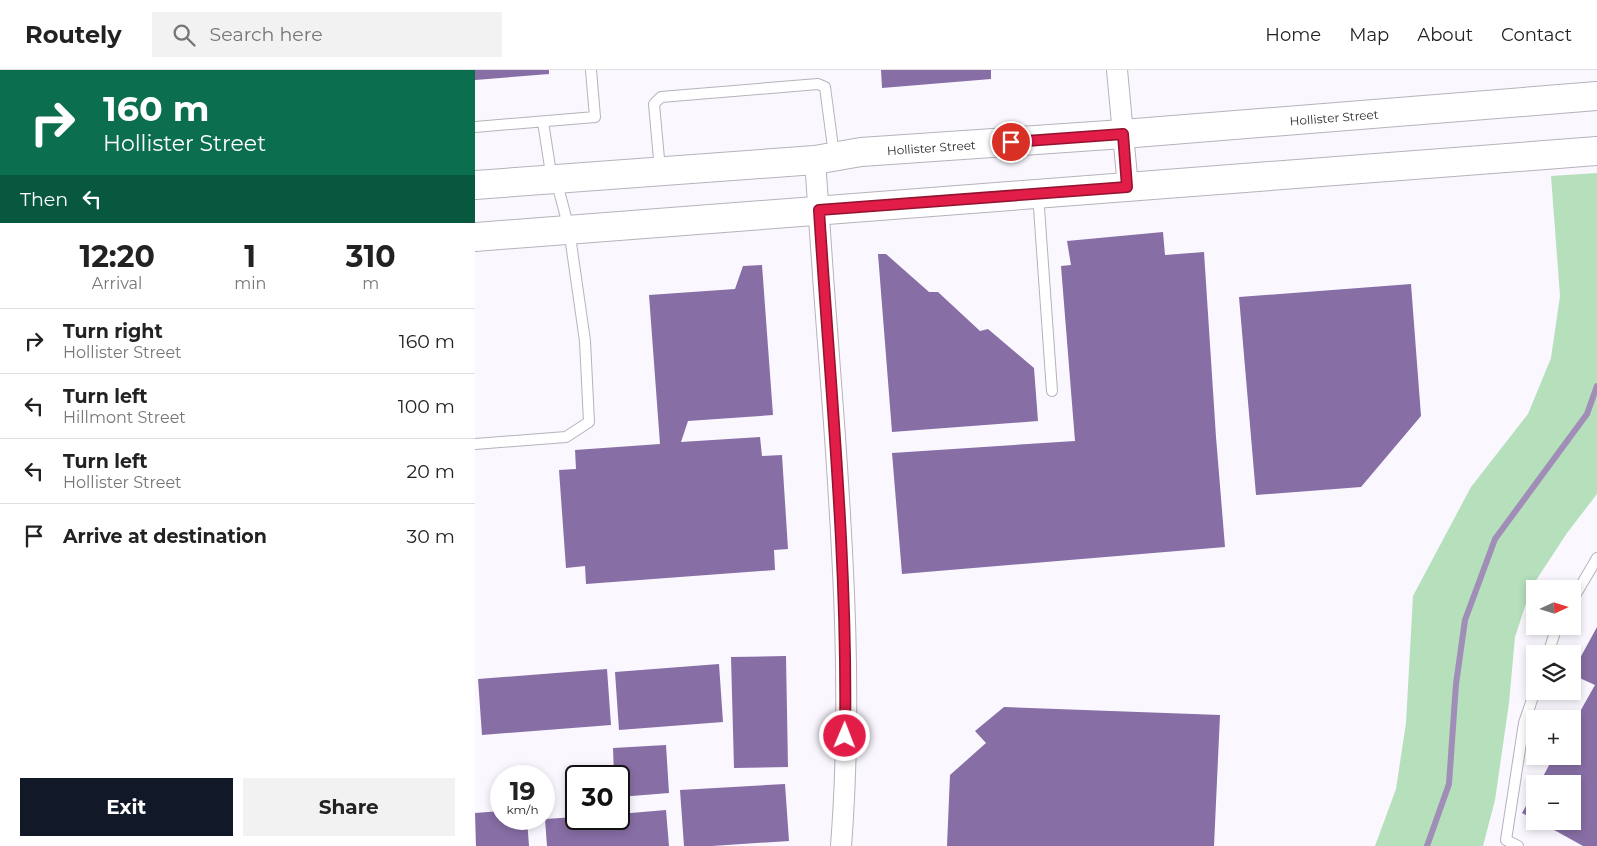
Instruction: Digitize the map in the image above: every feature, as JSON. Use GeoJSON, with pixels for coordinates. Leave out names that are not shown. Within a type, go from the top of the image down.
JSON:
{"type":"FeatureCollection","features":[{"type":"Feature","properties":{"kind":"main road","name":"Hollister Street"},"geometry":{"type":"LineString","coordinates":[[475,186],[824,158],[861,152],[1123,134],[1597,96]]}},
{"type":"Feature","properties":{"kind":"main road"},"geometry":{"type":"LineString","coordinates":[[475,237],[1597,151]]}},
{"type":"Feature","properties":{"kind":"street"},"geometry":{"type":"LineString","coordinates":[[1117,70],[1127,187]]}},
{"type":"Feature","properties":{"kind":"street"},"geometry":{"type":"LineString","coordinates":[[824,158],[819,210],[843,551],[846,682],[844,808],[841,846]]}},
{"type":"Feature","properties":{"kind":"lane"},"geometry":{"type":"LineString","coordinates":[[475,128],[595,117],[591,70]]}},
{"type":"Feature","properties":{"kind":"lane"},"geometry":{"type":"LineString","coordinates":[[660,171],[654,104],[661,97],[818,84],[825,88],[824,158]]}},
{"type":"Feature","properties":{"kind":"lane"},"geometry":{"type":"LineString","coordinates":[[475,444],[566,437],[589,422],[585,341],[569,229],[556,179],[550,167],[543,122]]}},
{"type":"Feature","properties":{"kind":"lane"},"geometry":{"type":"LineString","coordinates":[[1038,194],[1052,391]]}},
{"type":"Feature","properties":{"kind":"lane"},"geometry":{"type":"LineString","coordinates":[[1581,585],[1597,558]]}},
{"type":"Feature","properties":{"kind":"lane"},"geometry":{"type":"LineString","coordinates":[[1517,846],[1506,840],[1524,723],[1532,700]]}},
{"type":"Feature","properties":{"kind":"green space"},"geometry":{"type":"Polygon","coordinates":[[[1597,173],[1597,494],[1567,533],[1536,580],[1526,580],[1526,603],[1515,637],[1509,703],[1495,800],[1483,846],[1375,846],[1396,789],[1406,723],[1413,596],[1471,487],[1528,414],[1551,358],[1560,296],[1551,176],[1597,173]]]}},
{"type":"Feature","properties":{"kind":"building"},"geometry":{"type":"Polygon","coordinates":[[[475,70],[549,70],[549,74],[475,80],[475,70]]]}},
{"type":"Feature","properties":{"kind":"building"},"geometry":{"type":"Polygon","coordinates":[[[881,70],[991,70],[991,79],[882,88],[881,70]]]}},
{"type":"Feature","properties":{"kind":"building"},"geometry":{"type":"Polygon","coordinates":[[[1163,232],[1165,255],[1204,252],[1225,547],[902,574],[892,453],[1075,441],[1061,266],[1071,265],[1067,241],[1163,232]]]}},
{"type":"Feature","properties":{"kind":"building"},"geometry":{"type":"Polygon","coordinates":[[[878,254],[886,254],[929,292],[938,292],[980,331],[988,329],[1034,368],[1038,421],[892,432],[878,254]]]}},
{"type":"Feature","properties":{"kind":"building"},"geometry":{"type":"Polygon","coordinates":[[[762,265],[773,415],[688,421],[681,442],[760,437],[762,456],[782,455],[788,549],[774,550],[775,570],[586,584],[585,566],[566,568],[559,470],[576,469],[575,450],[660,444],[649,295],[735,289],[743,266],[762,265]]]}},
{"type":"Feature","properties":{"kind":"building"},"geometry":{"type":"Polygon","coordinates":[[[1411,284],[1421,416],[1361,487],[1256,495],[1239,297],[1411,284]]]}},
{"type":"Feature","properties":{"kind":"building"},"geometry":{"type":"Polygon","coordinates":[[[1597,627],[1597,846],[1583,846],[1554,830],[1581,830],[1581,775],[1544,775],[1549,765],[1581,765],[1581,710],[1595,685],[1581,679],[1581,656],[1597,627]]]}},
{"type":"Feature","properties":{"kind":"building"},"geometry":{"type":"Polygon","coordinates":[[[786,656],[788,767],[734,768],[731,657],[786,656]]]}},
{"type":"Feature","properties":{"kind":"building"},"geometry":{"type":"Polygon","coordinates":[[[719,664],[723,722],[619,730],[615,672],[719,664]]]}},
{"type":"Feature","properties":{"kind":"building"},"geometry":{"type":"Polygon","coordinates":[[[607,669],[611,725],[482,735],[478,679],[607,669]]]}},
{"type":"Feature","properties":{"kind":"building"},"geometry":{"type":"Polygon","coordinates":[[[1004,707],[1220,715],[1214,846],[947,846],[950,775],[986,743],[975,731],[1004,707]]]}},
{"type":"Feature","properties":{"kind":"building"},"geometry":{"type":"Polygon","coordinates":[[[666,745],[669,793],[630,796],[630,765],[614,765],[613,748],[666,745]]]}},
{"type":"Feature","properties":{"kind":"building"},"geometry":{"type":"Polygon","coordinates":[[[785,784],[789,841],[684,846],[680,790],[785,784]]]}},
{"type":"Feature","properties":{"kind":"building"},"geometry":{"type":"Polygon","coordinates":[[[1526,806],[1526,815],[1522,813],[1526,806]]]}},
{"type":"Feature","properties":{"kind":"building"},"geometry":{"type":"Polygon","coordinates":[[[666,810],[669,846],[547,846],[546,830],[555,830],[555,818],[565,818],[565,830],[630,830],[630,813],[666,810]]]}},
{"type":"Feature","properties":{"kind":"building"},"geometry":{"type":"Polygon","coordinates":[[[490,812],[490,830],[528,830],[529,846],[476,846],[475,813],[490,812]]]}},
{"type":"Feature","properties":{"kind":"waterway"},"geometry":{"type":"LineString","coordinates":[[1427,846],[1449,784],[1456,684],[1465,620],[1495,539],[1587,414],[1597,386]]}},
{"type":"Feature","properties":{"kind":"route"},"geometry":{"type":"LineString","coordinates":[[845,736],[846,682],[843,551],[819,210],[1127,187],[1123,134],[1011,142]]}}]}
